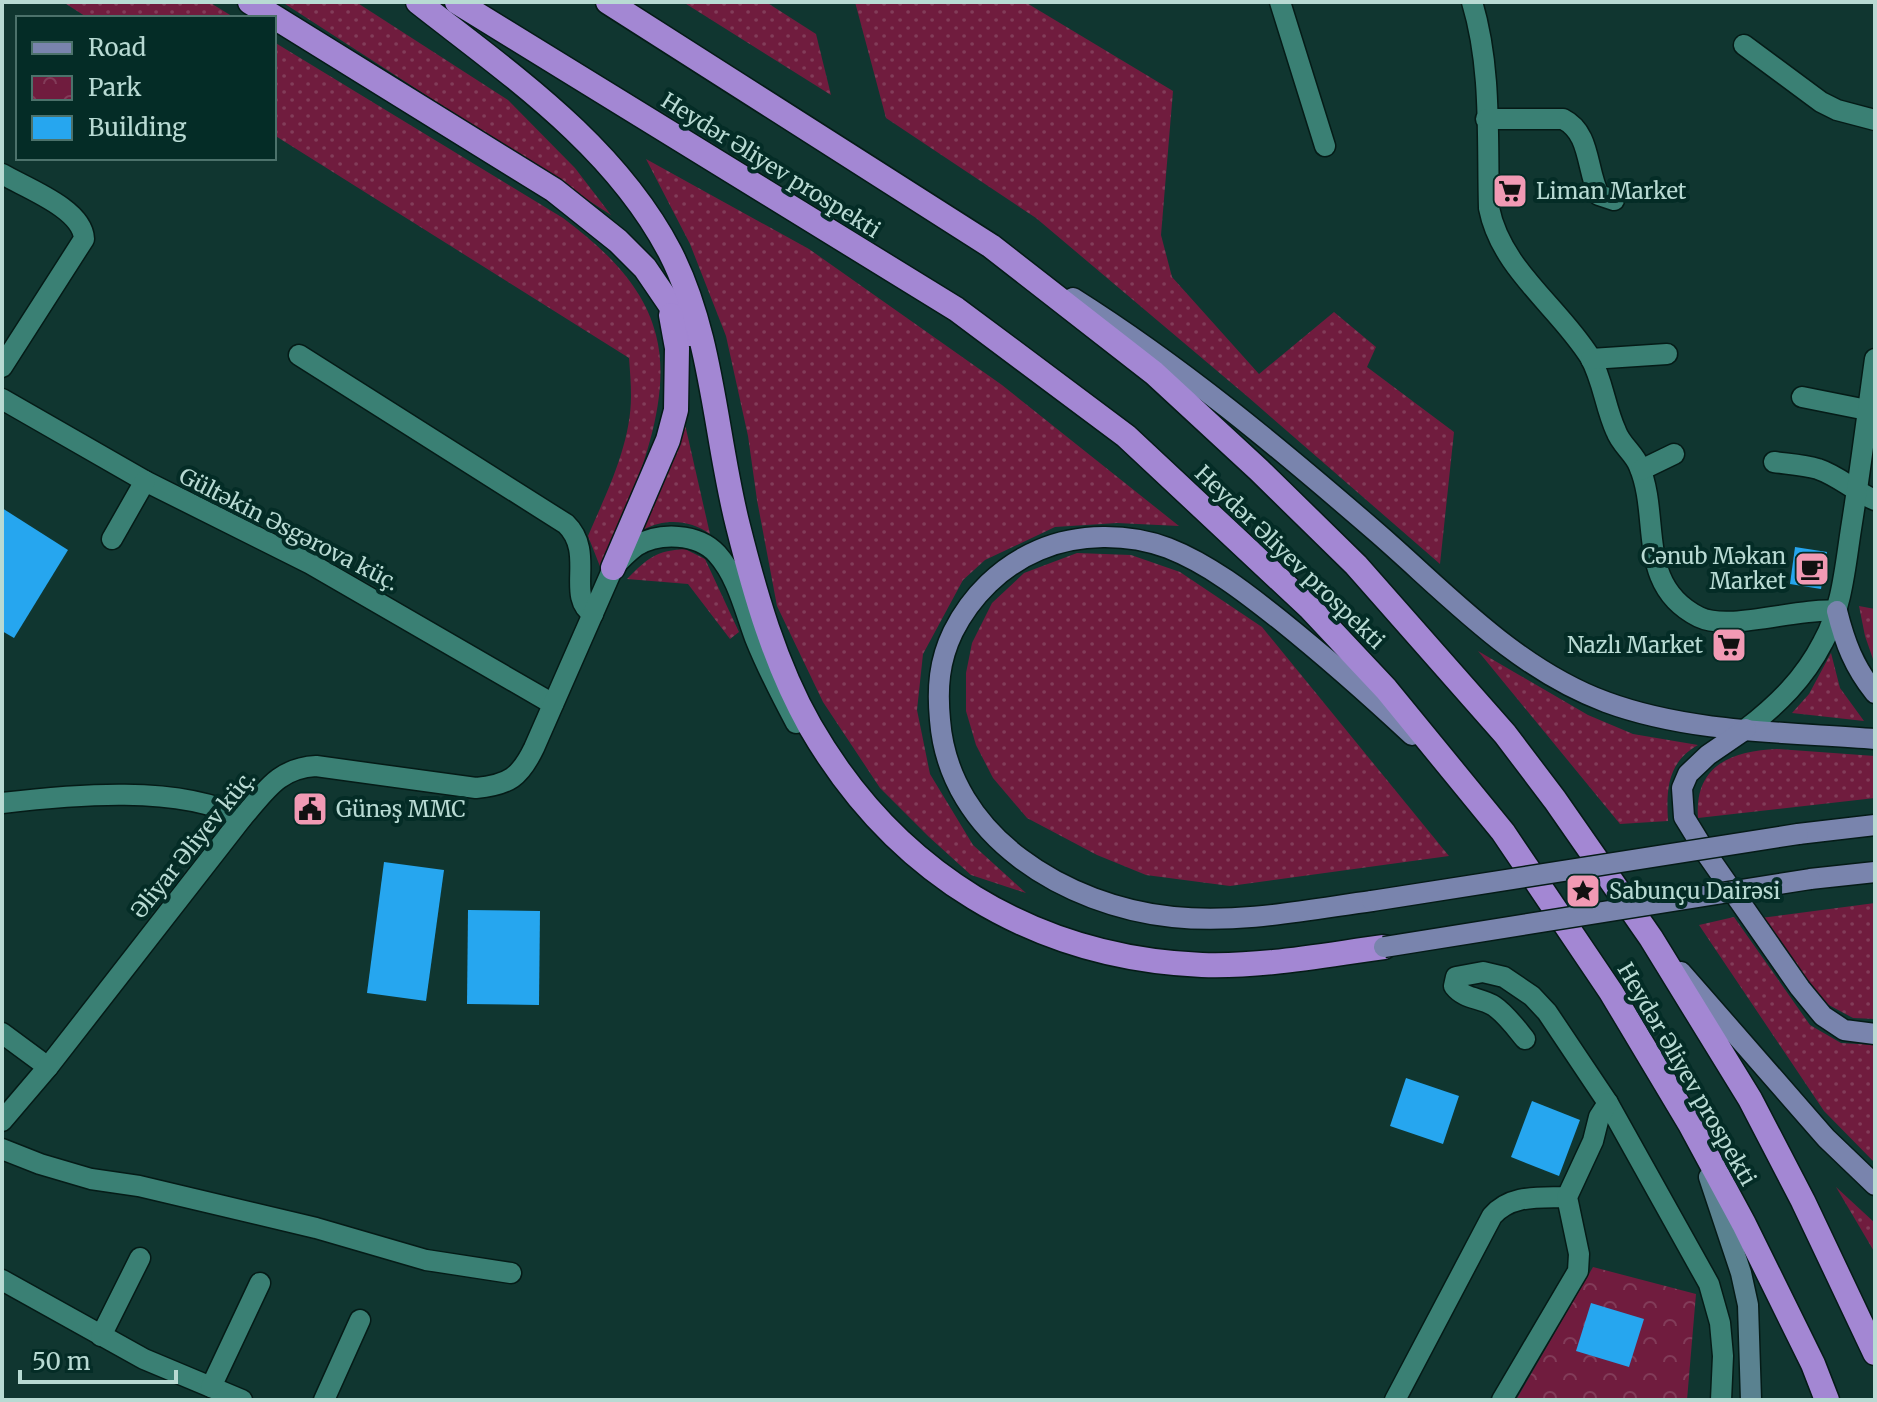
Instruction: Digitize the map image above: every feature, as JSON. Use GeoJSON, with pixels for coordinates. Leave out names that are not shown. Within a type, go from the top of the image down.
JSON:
{"type":"FeatureCollection","features":[{"type":"Feature","properties":{"kind":"highway"},"geometry":{"type":"LineString","coordinates":[[250,2],[273,16]]}},
{"type":"Feature","properties":{"kind":"highway"},"geometry":{"type":"LineString","coordinates":[[418,2],[550,108],[599,152],[645,210],[671,254],[686,290],[708,375],[736,520],[763,618],[810,725],[870,811],[936,872],[978,900],[1010,919],[1088,947],[1144,959],[1205,965],[1271,963],[1384,947]]}},
{"type":"Feature","properties":{"kind":"highway","name":"Heydər Əliyev prospekti"},"geometry":{"type":"LineString","coordinates":[[457,2],[956,309],[1126,436],[1310,608],[1386,689],[1503,832],[1587,955],[1690,1124],[1758,1252],[1813,1364],[1827,1400]]}},
{"type":"Feature","properties":{"kind":"highway","name":"Heydər Əliyev prospekti"},"geometry":{"type":"LineString","coordinates":[[608,2],[991,246],[1154,373],[1356,565],[1505,734],[1651,938],[1750,1099],[1803,1201],[1875,1353]]}},
{"type":"Feature","properties":{"kind":"highway"},"geometry":{"type":"LineString","coordinates":[[276,18],[554,190],[618,241],[662,290],[693,341],[708,375]]}},
{"type":"Feature","properties":{"kind":"highway"},"geometry":{"type":"LineString","coordinates":[[613,568],[668,440],[676,410],[677,348],[671,315],[662,290]]}},
{"type":"Feature","properties":{"kind":"main road"},"geometry":{"type":"LineString","coordinates":[[991,246],[1115,325],[1211,394],[1301,467],[1491,634],[1544,672],[1627,710],[1694,723],[1875,739]]}},
{"type":"Feature","properties":{"kind":"main road"},"geometry":{"type":"LineString","coordinates":[[1455,774],[1342,669],[1250,597],[1208,569],[1169,549],[1141,541],[1085,538],[1053,544],[1027,555],[975,596],[943,652],[937,690],[941,733],[949,771],[969,806],[999,841],[1033,868],[1083,895],[1119,907],[1176,917],[1231,918],[1372,901],[1798,834],[1875,825]]}},
{"type":"Feature","properties":{"kind":"main road"},"geometry":{"type":"LineString","coordinates":[[1837,611],[1846,648],[1875,693]]}},
{"type":"Feature","properties":{"kind":"main road"},"geometry":{"type":"LineString","coordinates":[[1746,729],[1708,755],[1688,774],[1682,788],[1684,817],[1771,947],[1823,1016],[1844,1030],[1875,1034]]}},
{"type":"Feature","properties":{"kind":"main road"},"geometry":{"type":"LineString","coordinates":[[1384,947],[1810,879],[1875,875]]}},
{"type":"Feature","properties":{"kind":"main road"},"geometry":{"type":"LineString","coordinates":[[1651,938],[1826,1138],[1875,1185]]}},
{"type":"Feature","properties":{"kind":"main road"},"geometry":{"type":"LineString","coordinates":[[1690,1124],[1741,1273],[1750,1338],[1751,1400]]}},
{"type":"Feature","properties":{"kind":"street"},"geometry":{"type":"LineString","coordinates":[[1280,2],[1325,146]]}},
{"type":"Feature","properties":{"kind":"street"},"geometry":{"type":"LineString","coordinates":[[1472,2],[1482,50],[1489,208],[1497,236],[1511,260],[1591,359],[1616,433],[1641,470],[1649,532],[1659,572],[1667,589],[1679,603],[1699,617],[1715,622],[1812,610],[1837,611]]}},
{"type":"Feature","properties":{"kind":"street"},"geometry":{"type":"LineString","coordinates":[[1744,45],[1821,102],[1837,110],[1875,120]]}},
{"type":"Feature","properties":{"kind":"street"},"geometry":{"type":"LineString","coordinates":[[1486,119],[1563,119],[1573,124],[1581,135],[1599,195],[1614,200]]}},
{"type":"Feature","properties":{"kind":"street"},"geometry":{"type":"LineString","coordinates":[[2,174],[68,211],[84,230],[84,239],[2,367]]}},
{"type":"Feature","properties":{"kind":"street"},"geometry":{"type":"LineString","coordinates":[[1591,359],[1667,354]]}},
{"type":"Feature","properties":{"kind":"street"},"geometry":{"type":"LineString","coordinates":[[299,355],[566,524],[579,542],[582,567],[580,599],[585,609],[593,614]]}},
{"type":"Feature","properties":{"kind":"street"},"geometry":{"type":"LineString","coordinates":[[1746,729],[1796,685],[1825,641],[1837,611],[1866,497],[1867,410],[1875,359]]}},
{"type":"Feature","properties":{"kind":"street"},"geometry":{"type":"LineString","coordinates":[[1802,397],[1867,410]]}},
{"type":"Feature","properties":{"kind":"street","name":"Gültəkin Əsgərova küç."},"geometry":{"type":"LineString","coordinates":[[2,399],[145,481],[311,564],[553,704]]}},
{"type":"Feature","properties":{"kind":"street"},"geometry":{"type":"LineString","coordinates":[[1641,470],[1674,454]]}},
{"type":"Feature","properties":{"kind":"street"},"geometry":{"type":"LineString","coordinates":[[1774,462],[1819,470],[1866,497]]}},
{"type":"Feature","properties":{"kind":"street"},"geometry":{"type":"LineString","coordinates":[[112,539],[145,481]]}},
{"type":"Feature","properties":{"kind":"street"},"geometry":{"type":"LineString","coordinates":[[613,568],[637,546],[657,538],[687,537],[702,542],[716,552],[734,583],[777,688],[798,727],[831,773],[870,811]]}},
{"type":"Feature","properties":{"kind":"street","name":"Əliyar Əliyev küç."},"geometry":{"type":"LineString","coordinates":[[2,1121],[48,1067],[242,818],[287,771],[316,766],[476,788],[509,781],[526,765],[613,568]]}},
{"type":"Feature","properties":{"kind":"street"},"geometry":{"type":"LineString","coordinates":[[2,803],[48,797],[145,796],[188,799],[227,810],[242,818]]}},
{"type":"Feature","properties":{"kind":"street"},"geometry":{"type":"LineString","coordinates":[[1525,1039],[1491,1004],[1460,994],[1454,986],[1456,977],[1483,972],[1504,977],[1532,996],[1547,1012],[1608,1103],[1709,1284],[1720,1323],[1723,1356],[1721,1400]]}},
{"type":"Feature","properties":{"kind":"street"},"geometry":{"type":"LineString","coordinates":[[2,1033],[48,1067]]}},
{"type":"Feature","properties":{"kind":"street"},"geometry":{"type":"LineString","coordinates":[[1502,1400],[1578,1271],[1579,1254],[1567,1197],[1593,1141],[1599,1117],[1608,1103]]}},
{"type":"Feature","properties":{"kind":"street"},"geometry":{"type":"LineString","coordinates":[[2,1149],[91,1179],[139,1186],[316,1228],[426,1260],[511,1273]]}},
{"type":"Feature","properties":{"kind":"street"},"geometry":{"type":"LineString","coordinates":[[1395,1400],[1492,1216],[1502,1205],[1514,1200],[1567,1197]]}},
{"type":"Feature","properties":{"kind":"street"},"geometry":{"type":"LineString","coordinates":[[101,1336],[140,1258]]}},
{"type":"Feature","properties":{"kind":"street"},"geometry":{"type":"LineString","coordinates":[[2,1280],[144,1359],[242,1400]]}},
{"type":"Feature","properties":{"kind":"street"},"geometry":{"type":"LineString","coordinates":[[211,1387],[260,1283]]}},
{"type":"Feature","properties":{"kind":"street"},"geometry":{"type":"LineString","coordinates":[[324,1400],[360,1320]]}},
{"type":"Feature","properties":{"kind":"green space"},"geometry":{"type":"Polygon","coordinates":[[[63,2],[209,2],[232,16],[85,16],[63,2]]]}},
{"type":"Feature","properties":{"kind":"green space"},"geometry":{"type":"Polygon","coordinates":[[[282,2],[356,2],[508,100],[575,168],[611,215],[282,2]]]}},
{"type":"Feature","properties":{"kind":"green space"},"geometry":{"type":"Polygon","coordinates":[[[683,2],[766,2],[816,34],[831,95],[683,2]]]}},
{"type":"Feature","properties":{"kind":"green space"},"geometry":{"type":"Polygon","coordinates":[[[855,2],[1025,2],[1173,91],[1161,235],[1172,277],[1259,374],[1334,312],[1376,347],[1367,367],[1454,432],[1440,564],[1036,218],[886,118],[855,2]]]}},
{"type":"Feature","properties":{"kind":"green space"},"geometry":{"type":"Polygon","coordinates":[[[276,43],[563,218],[620,269],[642,300],[656,335],[660,363],[659,393],[654,423],[636,485],[601,569],[588,536],[617,468],[627,432],[631,396],[629,358],[276,136],[276,43]]]}},
{"type":"Feature","properties":{"kind":"green space"},"geometry":{"type":"Polygon","coordinates":[[[646,159],[809,249],[1002,385],[1179,526],[1117,523],[1055,527],[985,560],[963,580],[923,654],[917,710],[930,774],[973,845],[1026,893],[971,875],[929,837],[880,788],[823,702],[777,606],[748,436],[726,336],[690,244],[646,159]]]}},
{"type":"Feature","properties":{"kind":"green space"},"geometry":{"type":"Polygon","coordinates":[[[684,420],[710,534],[677,522],[643,530],[684,420]]]}},
{"type":"Feature","properties":{"kind":"green space"},"geometry":{"type":"Polygon","coordinates":[[[685,549],[705,559],[739,632],[730,639],[688,584],[627,579],[653,557],[685,549]]]}},
{"type":"Feature","properties":{"kind":"green space"},"geometry":{"type":"Polygon","coordinates":[[[1077,553],[1131,555],[1180,572],[1262,627],[1449,856],[1230,886],[1146,875],[1097,855],[1027,818],[993,778],[976,745],[966,711],[966,673],[972,643],[992,603],[1024,573],[1077,553]]]}},
{"type":"Feature","properties":{"kind":"green space"},"geometry":{"type":"Polygon","coordinates":[[[1859,606],[1875,609],[1875,665],[1865,636],[1859,606]]]}},
{"type":"Feature","properties":{"kind":"green space"},"geometry":{"type":"Polygon","coordinates":[[[1478,651],[1588,715],[1633,734],[1698,745],[1680,759],[1671,777],[1668,821],[1620,824],[1478,651]]]}},
{"type":"Feature","properties":{"kind":"green space"},"geometry":{"type":"Polygon","coordinates":[[[1831,653],[1840,688],[1864,721],[1792,713],[1809,694],[1831,653]]]}},
{"type":"Feature","properties":{"kind":"green space"},"geometry":{"type":"Polygon","coordinates":[[[1777,749],[1875,756],[1875,798],[1698,818],[1702,785],[1719,764],[1745,753],[1777,749]]]}},
{"type":"Feature","properties":{"kind":"green space"},"geometry":{"type":"Polygon","coordinates":[[[1875,903],[1875,1019],[1853,1018],[1825,1003],[1761,918],[1875,903]]]}},
{"type":"Feature","properties":{"kind":"green space"},"geometry":{"type":"Polygon","coordinates":[[[1734,917],[1810,1025],[1841,1043],[1875,1045],[1875,1163],[1824,1111],[1699,925],[1734,917]]]}},
{"type":"Feature","properties":{"kind":"green space"},"geometry":{"type":"Polygon","coordinates":[[[1836,1187],[1875,1223],[1875,1253],[1836,1187]]]}},
{"type":"Feature","properties":{"kind":"green space"},"geometry":{"type":"Polygon","coordinates":[[[1593,1267],[1696,1294],[1687,1400],[1516,1400],[1593,1267]]]}},
{"type":"Feature","properties":{"kind":"building"},"geometry":{"type":"Polygon","coordinates":[[[2,508],[68,550],[14,638],[2,631],[2,508]]]}},
{"type":"Feature","properties":{"kind":"building"},"geometry":{"type":"Polygon","coordinates":[[[1795,547],[1827,552],[1821,589],[1790,584],[1795,547]]]}},
{"type":"Feature","properties":{"kind":"building"},"geometry":{"type":"Polygon","coordinates":[[[384,862],[444,870],[426,1001],[367,993],[384,862]]]}},
{"type":"Feature","properties":{"kind":"building"},"geometry":{"type":"Polygon","coordinates":[[[468,910],[540,911],[539,1005],[467,1004],[468,910]]]}},
{"type":"Feature","properties":{"kind":"building"},"geometry":{"type":"Polygon","coordinates":[[[1406,1078],[1459,1096],[1443,1144],[1390,1126],[1406,1078]]]}},
{"type":"Feature","properties":{"kind":"building"},"geometry":{"type":"Polygon","coordinates":[[[1532,1101],[1580,1120],[1559,1176],[1511,1157],[1532,1101]]]}},
{"type":"Feature","properties":{"kind":"building"},"geometry":{"type":"Polygon","coordinates":[[[1591,1303],[1644,1319],[1629,1367],[1576,1351],[1591,1303]]]}},
{"type":"Feature","properties":{"kind":"place","name":"Liman Market"},"geometry":{"type":"Point","coordinates":[1510,191]}},
{"type":"Feature","properties":{"kind":"place","name":"Cənub Məkan Market"},"geometry":{"type":"Point","coordinates":[1812,569]}},
{"type":"Feature","properties":{"kind":"place","name":"Nazlı Market"},"geometry":{"type":"Point","coordinates":[1729,645]}},
{"type":"Feature","properties":{"kind":"place","name":"Günəş MMC"},"geometry":{"type":"Point","coordinates":[310,809]}},
{"type":"Feature","properties":{"kind":"place","name":"Sabunçu Dairəsi"},"geometry":{"type":"Point","coordinates":[1583,891]}}]}
